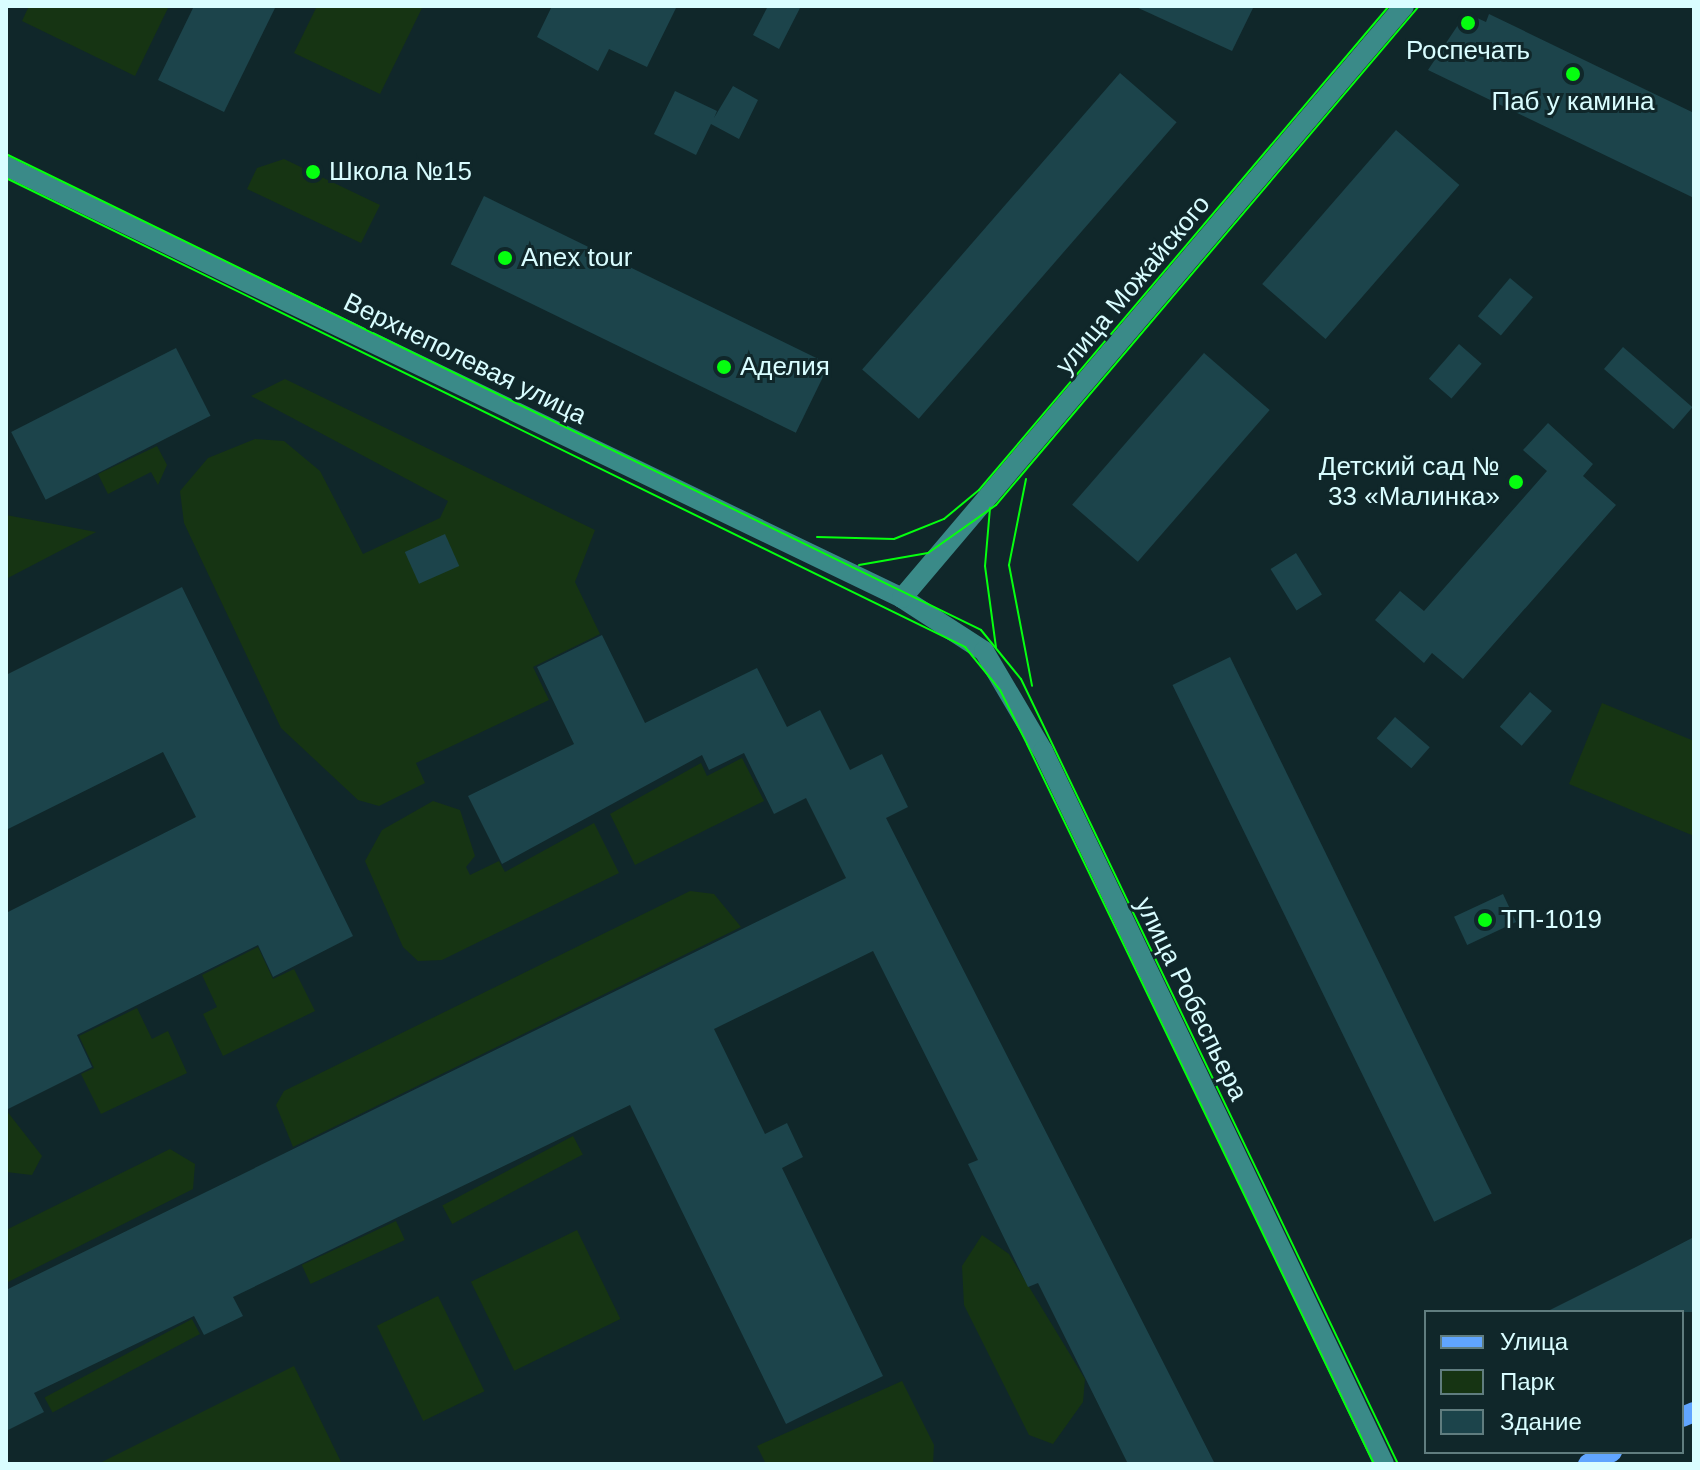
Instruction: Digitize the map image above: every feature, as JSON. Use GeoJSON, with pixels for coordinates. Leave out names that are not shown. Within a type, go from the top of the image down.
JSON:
{"type":"FeatureCollection","features":[{"type":"Feature","properties":{"kind":"main road"},"geometry":{"type":"LineString","coordinates":[[1588,1464],[1608,1454]]}},
{"type":"Feature","properties":{"kind":"street","name":"улица Можайского"},"geometry":{"type":"LineString","coordinates":[[902,598],[1404,6]]}},
{"type":"Feature","properties":{"kind":"street","name":"Верхнеполевая улица"},"geometry":{"type":"LineString","coordinates":[[6,166],[902,598]]}},
{"type":"Feature","properties":{"kind":"street","name":"улица Робеспьера"},"geometry":{"type":"LineString","coordinates":[[902,598],[958,629],[1006,679],[1384,1464]]}},
{"type":"Feature","properties":{"kind":"green space"},"geometry":{"type":"Polygon","coordinates":[[[29,6],[169,6],[135,76],[22,21],[29,6]]]}},
{"type":"Feature","properties":{"kind":"green space"},"geometry":{"type":"Polygon","coordinates":[[[317,6],[423,6],[380,94],[294,53],[317,6]]]}},
{"type":"Feature","properties":{"kind":"green space"},"geometry":{"type":"Polygon","coordinates":[[[284,159],[380,205],[361,243],[247,189],[257,168],[284,159]]]}},
{"type":"Feature","properties":{"kind":"green space"},"geometry":{"type":"Polygon","coordinates":[[[285,379],[595,530],[575,582],[600,634],[533,667],[549,700],[416,763],[425,783],[379,806],[358,800],[281,728],[184,523],[180,491],[208,458],[255,439],[284,441],[320,471],[363,554],[440,518],[448,501],[251,396],[285,379]]]}},
{"type":"Feature","properties":{"kind":"green space"},"geometry":{"type":"Polygon","coordinates":[[[157,446],[167,465],[158,485],[151,472],[108,494],[98,474],[157,446]]]}},
{"type":"Feature","properties":{"kind":"green space"},"geometry":{"type":"Polygon","coordinates":[[[6,515],[96,532],[6,579],[6,515]]]}},
{"type":"Feature","properties":{"kind":"green space"},"geometry":{"type":"Polygon","coordinates":[[[1602,703],[1694,741],[1694,836],[1569,784],[1602,703]]]}},
{"type":"Feature","properties":{"kind":"green space"},"geometry":{"type":"Polygon","coordinates":[[[742,758],[764,801],[635,865],[610,814],[701,763],[707,776],[742,758]]]}},
{"type":"Feature","properties":{"kind":"green space"},"geometry":{"type":"Polygon","coordinates":[[[433,801],[460,810],[475,856],[466,867],[470,875],[499,861],[505,872],[594,823],[619,873],[442,960],[418,961],[403,947],[365,861],[382,830],[433,801]]]}},
{"type":"Feature","properties":{"kind":"green space"},"geometry":{"type":"Polygon","coordinates":[[[690,891],[714,894],[741,927],[293,1147],[276,1105],[284,1091],[690,891]]]}},
{"type":"Feature","properties":{"kind":"green space"},"geometry":{"type":"Polygon","coordinates":[[[258,947],[273,979],[294,969],[315,1011],[223,1056],[203,1014],[217,1007],[202,975],[258,947]]]}},
{"type":"Feature","properties":{"kind":"green space"},"geometry":{"type":"Polygon","coordinates":[[[137,1008],[152,1039],[168,1031],[187,1073],[101,1114],[81,1074],[94,1068],[79,1036],[137,1008]]]}},
{"type":"Feature","properties":{"kind":"green space"},"geometry":{"type":"Polygon","coordinates":[[[6,1110],[42,1156],[32,1175],[6,1172],[6,1110]]]}},
{"type":"Feature","properties":{"kind":"green space"},"geometry":{"type":"Polygon","coordinates":[[[573,1136],[583,1155],[452,1224],[442,1205],[573,1136]]]}},
{"type":"Feature","properties":{"kind":"green space"},"geometry":{"type":"Polygon","coordinates":[[[170,1149],[195,1164],[193,1189],[6,1283],[6,1230],[170,1149]]]}},
{"type":"Feature","properties":{"kind":"green space"},"geometry":{"type":"Polygon","coordinates":[[[396,1221],[405,1240],[311,1284],[302,1265],[396,1221]]]}},
{"type":"Feature","properties":{"kind":"green space"},"geometry":{"type":"Polygon","coordinates":[[[577,1230],[620,1319],[514,1371],[471,1282],[577,1230]]]}},
{"type":"Feature","properties":{"kind":"green space"},"geometry":{"type":"Polygon","coordinates":[[[982,1235],[1009,1254],[1085,1379],[1083,1402],[1053,1444],[1029,1435],[964,1305],[962,1266],[982,1235]]]}},
{"type":"Feature","properties":{"kind":"green space"},"geometry":{"type":"Polygon","coordinates":[[[438,1296],[484,1391],[423,1421],[377,1326],[438,1296]]]}},
{"type":"Feature","properties":{"kind":"green space"},"geometry":{"type":"Polygon","coordinates":[[[192,1319],[200,1334],[53,1412],[45,1397],[192,1319]]]}},
{"type":"Feature","properties":{"kind":"green space"},"geometry":{"type":"Polygon","coordinates":[[[294,1366],[342,1464],[98,1464],[294,1366]]]}},
{"type":"Feature","properties":{"kind":"green space"},"geometry":{"type":"Polygon","coordinates":[[[902,1381],[934,1445],[933,1464],[766,1464],[757,1446],[902,1381]]]}},
{"type":"Feature","properties":{"kind":"building"},"geometry":{"type":"Polygon","coordinates":[[[194,6],[276,6],[224,112],[158,80],[194,6]]]}},
{"type":"Feature","properties":{"kind":"building"},"geometry":{"type":"Polygon","coordinates":[[[552,6],[677,6],[647,67],[609,49],[598,71],[537,37],[552,6]]]}},
{"type":"Feature","properties":{"kind":"building"},"geometry":{"type":"Polygon","coordinates":[[[768,6],[801,6],[779,49],[753,35],[768,6]]]}},
{"type":"Feature","properties":{"kind":"building"},"geometry":{"type":"Polygon","coordinates":[[[1134,6],[1254,6],[1232,51],[1134,6]]]}},
{"type":"Feature","properties":{"kind":"building"},"geometry":{"type":"Polygon","coordinates":[[[1466,13],[1486,22],[1489,14],[1694,113],[1694,198],[1428,70],[1466,13]]]}},
{"type":"Feature","properties":{"kind":"building"},"geometry":{"type":"Polygon","coordinates":[[[1120,73],[1177,122],[919,419],[862,370],[1120,73]]]}},
{"type":"Feature","properties":{"kind":"building"},"geometry":{"type":"Polygon","coordinates":[[[733,86],[758,100],[739,139],[711,124],[696,155],[654,134],[675,91],[717,111],[714,118],[733,86]]]}},
{"type":"Feature","properties":{"kind":"building"},"geometry":{"type":"Polygon","coordinates":[[[1396,130],[1459,185],[1326,339],[1262,284],[1396,130]]]}},
{"type":"Feature","properties":{"kind":"building"},"geometry":{"type":"Polygon","coordinates":[[[484,196],[829,364],[796,433],[451,264],[484,196]]]}},
{"type":"Feature","properties":{"kind":"building"},"geometry":{"type":"Polygon","coordinates":[[[1510,278],[1533,297],[1501,336],[1478,316],[1510,278]]]}},
{"type":"Feature","properties":{"kind":"building"},"geometry":{"type":"Polygon","coordinates":[[[1459,344],[1482,364],[1451,398],[1429,379],[1459,344]]]}},
{"type":"Feature","properties":{"kind":"building"},"geometry":{"type":"Polygon","coordinates":[[[1623,347],[1692,407],[1673,429],[1604,369],[1623,347]]]}},
{"type":"Feature","properties":{"kind":"building"},"geometry":{"type":"Polygon","coordinates":[[[176,348],[211,416],[46,500],[11,432],[176,348]]]}},
{"type":"Feature","properties":{"kind":"building"},"geometry":{"type":"Polygon","coordinates":[[[1204,353],[1270,410],[1138,562],[1072,505],[1204,353]]]}},
{"type":"Feature","properties":{"kind":"building"},"geometry":{"type":"Polygon","coordinates":[[[1548,423],[1593,464],[1583,476],[1616,505],[1463,679],[1432,653],[1424,663],[1375,620],[1400,591],[1424,611],[1547,471],[1523,450],[1548,423]]]}},
{"type":"Feature","properties":{"kind":"building"},"geometry":{"type":"Polygon","coordinates":[[[445,534],[459,566],[419,584],[405,552],[445,534]]]}},
{"type":"Feature","properties":{"kind":"building"},"geometry":{"type":"Polygon","coordinates":[[[1296,553],[1322,595],[1297,610],[1271,569],[1296,553]]]}},
{"type":"Feature","properties":{"kind":"building"},"geometry":{"type":"Polygon","coordinates":[[[182,587],[353,936],[273,977],[258,945],[77,1035],[92,1067],[6,1110],[6,913],[196,817],[163,752],[6,830],[6,675],[182,587]]]}},
{"type":"Feature","properties":{"kind":"building"},"geometry":{"type":"Polygon","coordinates":[[[602,635],[645,723],[757,668],[787,727],[820,710],[850,770],[882,754],[908,807],[886,818],[1215,1464],[1128,1464],[1038,1283],[1028,1287],[968,1164],[978,1160],[873,951],[714,1029],[765,1134],[787,1123],[803,1157],[782,1168],[883,1376],[786,1424],[630,1105],[233,1297],[243,1316],[204,1335],[194,1316],[34,1393],[44,1412],[6,1431],[6,1290],[846,878],[806,798],[774,814],[744,753],[709,770],[702,755],[502,864],[468,796],[574,744],[537,667],[602,635]]]}},
{"type":"Feature","properties":{"kind":"building"},"geometry":{"type":"Polygon","coordinates":[[[1230,657],[1492,1194],[1434,1222],[1172,685],[1230,657]]]}},
{"type":"Feature","properties":{"kind":"building"},"geometry":{"type":"Polygon","coordinates":[[[1530,692],[1552,711],[1522,746],[1500,727],[1530,692]]]}},
{"type":"Feature","properties":{"kind":"building"},"geometry":{"type":"Polygon","coordinates":[[[1395,717],[1430,747],[1411,768],[1377,738],[1395,717]]]}},
{"type":"Feature","properties":{"kind":"building","name":"ТП-1019"},"geometry":{"type":"Polygon","coordinates":[[[1503,894],[1516,922],[1467,945],[1454,917],[1503,894]]]}},
{"type":"Feature","properties":{"kind":"building"},"geometry":{"type":"Polygon","coordinates":[[[1694,1237],[1694,1312],[1550,1310],[1694,1237]]]}},
{"type":"Feature","properties":{"kind":"tram line"},"geometry":{"type":"LineString","coordinates":[[817,537],[894,539],[944,519],[979,490],[1389,6]]}},
{"type":"Feature","properties":{"kind":"tram line"},"geometry":{"type":"LineString","coordinates":[[859,565],[928,553],[996,505],[1419,6]]}},
{"type":"Feature","properties":{"kind":"tram line"},"geometry":{"type":"LineString","coordinates":[[6,154],[981,630],[1021,679],[1398,1464]]}},
{"type":"Feature","properties":{"kind":"tram line"},"geometry":{"type":"LineString","coordinates":[[6,178],[965,647],[1000,690],[1374,1464]]}},
{"type":"Feature","properties":{"kind":"tram line"},"geometry":{"type":"LineString","coordinates":[[1026,479],[1009,565],[1032,686]]}},
{"type":"Feature","properties":{"kind":"tram line"},"geometry":{"type":"LineString","coordinates":[[990,508],[985,566],[996,647]]}},
{"type":"Feature","properties":{"kind":"place","name":"Роспечать"},"geometry":{"type":"Point","coordinates":[1468,23]}},
{"type":"Feature","properties":{"kind":"place","name":"Паб у камина"},"geometry":{"type":"Point","coordinates":[1573,74]}},
{"type":"Feature","properties":{"kind":"place","name":"Школа №15"},"geometry":{"type":"Point","coordinates":[313,172]}},
{"type":"Feature","properties":{"kind":"place","name":"Anex tour"},"geometry":{"type":"Point","coordinates":[505,258]}},
{"type":"Feature","properties":{"kind":"place","name":"Аделия"},"geometry":{"type":"Point","coordinates":[724,367]}},
{"type":"Feature","properties":{"kind":"place","name":"Детский сад № 33 «Малинка»"},"geometry":{"type":"Point","coordinates":[1516,482]}},
{"type":"Feature","properties":{"kind":"place","name":"ТП-1019"},"geometry":{"type":"Point","coordinates":[1485,920]}}]}
